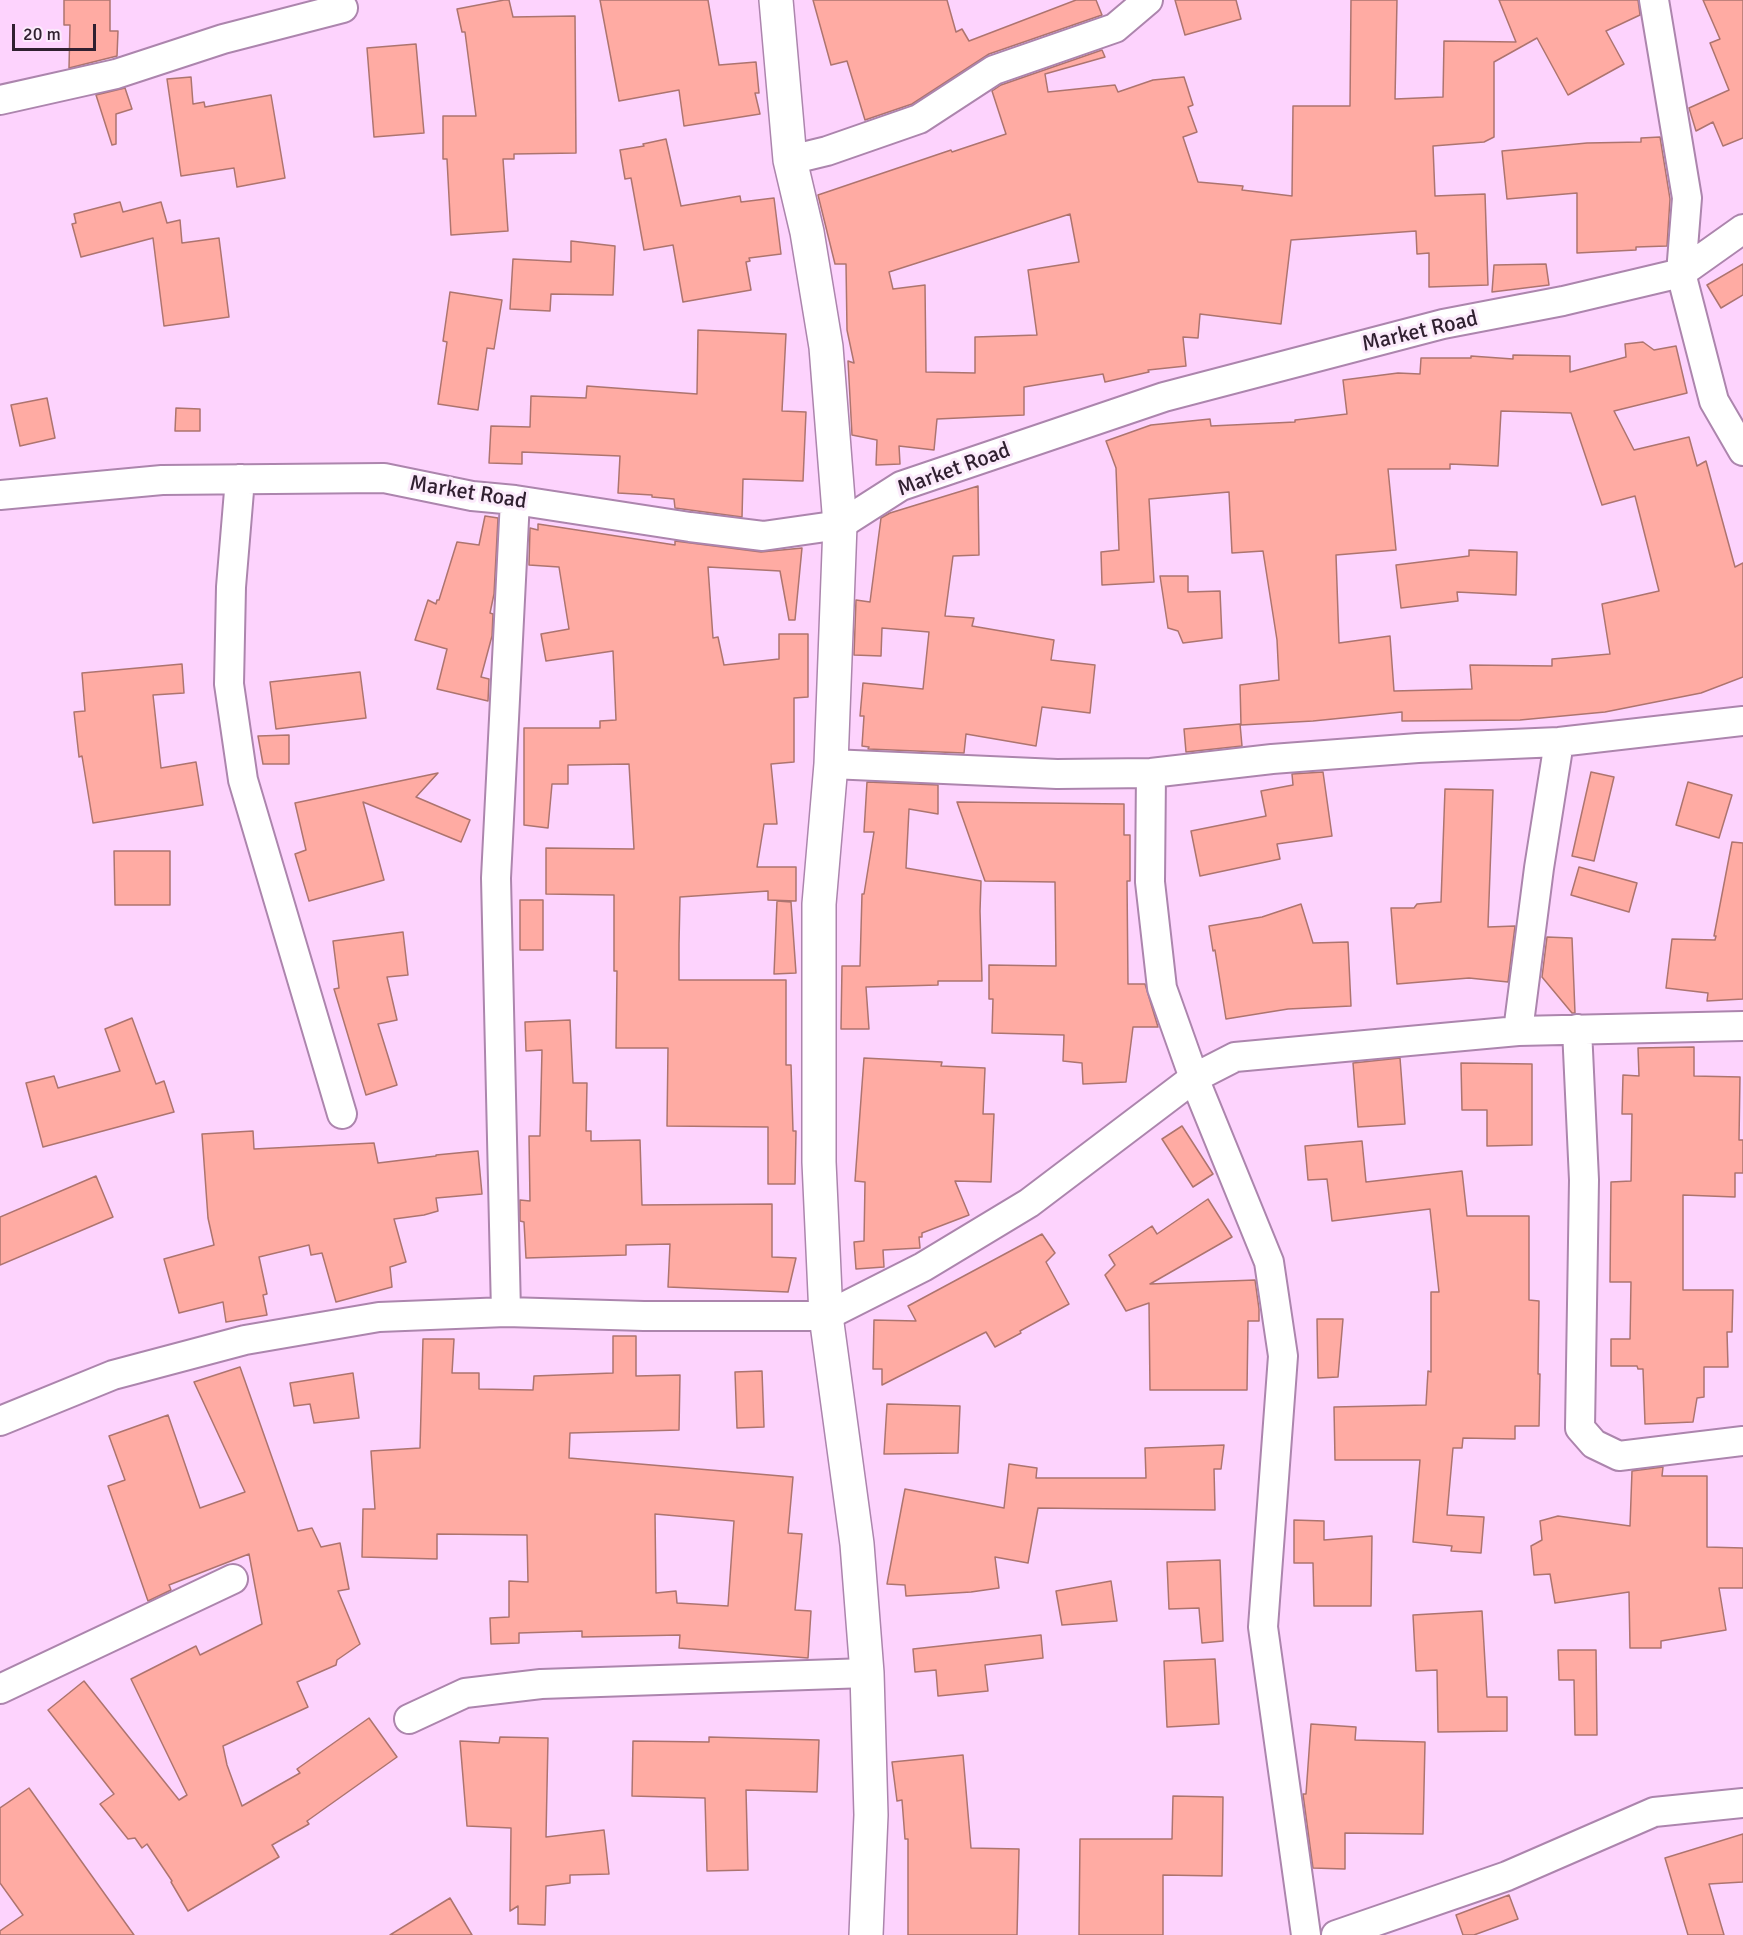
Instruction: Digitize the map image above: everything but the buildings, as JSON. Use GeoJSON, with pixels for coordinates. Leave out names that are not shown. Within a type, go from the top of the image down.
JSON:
{"type":"FeatureCollection","features":[{"type":"Feature","properties":{"kind":"street"},"geometry":{"type":"LineString","coordinates":[[776,0],[790,160],[807,232],[826,347],[840,525],[831,764],[819,904],[819,1162],[826,1316],[857,1544],[867,1672],[871,1815],[866,1935]]}},
{"type":"Feature","properties":{"kind":"street"},"geometry":{"type":"LineString","coordinates":[[790,160],[827,151],[919,119],[994,70],[1114,28],[1149,0]]}},
{"type":"Feature","properties":{"kind":"street"},"geometry":{"type":"LineString","coordinates":[[1654,0],[1688,198],[1682,273],[1714,400],[1743,451]]}},
{"type":"Feature","properties":{"kind":"street"},"geometry":{"type":"LineString","coordinates":[[0,100],[116,74],[223,39],[343,8]]}},
{"type":"Feature","properties":{"kind":"street","name":"Market Road"},"geometry":{"type":"LineString","coordinates":[[0,495],[116,483],[384,478],[472,496],[763,536],[840,525],[901,486],[1164,397],[1443,324],[1563,302],[1682,273],[1743,229]]}},
{"type":"Feature","properties":{"kind":"street"},"geometry":{"type":"LineString","coordinates":[[240,479],[231,587],[230,684],[243,780],[342,1114]]}},
{"type":"Feature","properties":{"kind":"street"},"geometry":{"type":"LineString","coordinates":[[506,1312],[496,878],[514,500]]}},
{"type":"Feature","properties":{"kind":"street"},"geometry":{"type":"LineString","coordinates":[[831,764],[1057,774],[1151,773],[1283,758],[1418,748],[1558,742],[1743,721]]}},
{"type":"Feature","properties":{"kind":"street"},"geometry":{"type":"LineString","coordinates":[[1518,1031],[1558,742]]}},
{"type":"Feature","properties":{"kind":"street"},"geometry":{"type":"LineString","coordinates":[[1151,773],[1150,882],[1162,988],[1194,1078],[1269,1262],[1283,1356],[1263,1627],[1305,1935]]}},
{"type":"Feature","properties":{"kind":"street"},"geometry":{"type":"LineString","coordinates":[[0,1421],[114,1375],[245,1340],[379,1317],[506,1312],[654,1316],[826,1316],[922,1267],[1029,1203],[1194,1078],[1235,1057],[1518,1031],[1743,1026]]}},
{"type":"Feature","properties":{"kind":"street"},"geometry":{"type":"LineString","coordinates":[[1577,1029],[1584,1180],[1580,1428],[1594,1444],[1619,1456],[1743,1441]]}},
{"type":"Feature","properties":{"kind":"street"},"geometry":{"type":"LineString","coordinates":[[0,1689],[233,1579]]}},
{"type":"Feature","properties":{"kind":"street"},"geometry":{"type":"LineString","coordinates":[[410,1719],[465,1693],[541,1684],[867,1672]]}},
{"type":"Feature","properties":{"kind":"street"},"geometry":{"type":"LineString","coordinates":[[1336,1935],[1507,1876],[1654,1812],[1743,1803]]}}]}
